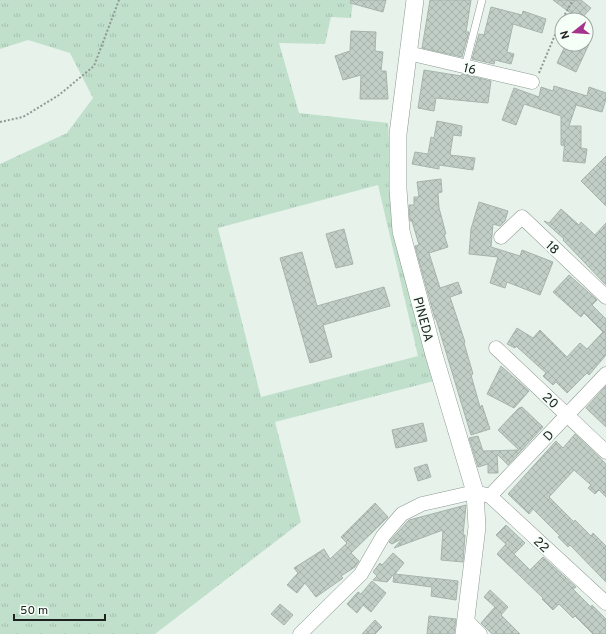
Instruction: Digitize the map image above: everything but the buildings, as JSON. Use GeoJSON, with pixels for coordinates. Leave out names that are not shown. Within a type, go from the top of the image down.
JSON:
{"type":"FeatureCollection","features":[{"type":"Feature","properties":{"kind":"street","name":"PINEDA"},"geometry":{"type":"LineString","coordinates":[[415,0],[398,134],[398,189],[402,231],[434,355],[483,494],[477,527],[465,627]]}},
{"type":"Feature","properties":{"kind":"street","name":"16"},"geometry":{"type":"LineString","coordinates":[[408,53],[532,82]]}},
{"type":"Feature","properties":{"kind":"street","name":"18"},"geometry":{"type":"LineString","coordinates":[[501,237],[522,217],[606,297]]}},
{"type":"Feature","properties":{"kind":"street","name":"20"},"geometry":{"type":"LineString","coordinates":[[496,348],[606,452]]}},
{"type":"Feature","properties":{"kind":"street","name":"D"},"geometry":{"type":"LineString","coordinates":[[483,494],[567,415],[606,374]]}},
{"type":"Feature","properties":{"kind":"street","name":"22"},"geometry":{"type":"LineString","coordinates":[[483,494],[606,603]]}},
{"type":"Feature","properties":{"kind":"street"},"geometry":{"type":"LineString","coordinates":[[300,634],[361,574],[383,536],[402,514],[422,504],[483,494]]}},
{"type":"Feature","properties":{"kind":"street"},"geometry":{"type":"LineString","coordinates":[[465,627],[480,634]]}},
{"type":"Feature","properties":{"kind":"lane"},"geometry":{"type":"LineString","coordinates":[[465,67],[482,0]]}},
{"type":"Feature","properties":{"kind":"path"},"geometry":{"type":"LineString","coordinates":[[0,122],[23,117],[59,95],[94,66],[119,0]]}},
{"type":"Feature","properties":{"kind":"path"},"geometry":{"type":"LineString","coordinates":[[532,82],[542,70],[560,23],[573,0]]}},
{"type":"Feature","properties":{"kind":"green space"},"geometry":{"type":"Polygon","coordinates":[[[0,0],[353,0],[351,18],[331,17],[325,44],[279,43],[299,113],[388,123],[395,230],[434,381],[275,422],[301,522],[155,634],[0,634],[0,164],[67,133],[93,98],[70,53],[28,40],[0,49],[0,0]],[[378,185],[218,228],[261,397],[418,356],[378,185]]]}}]}
